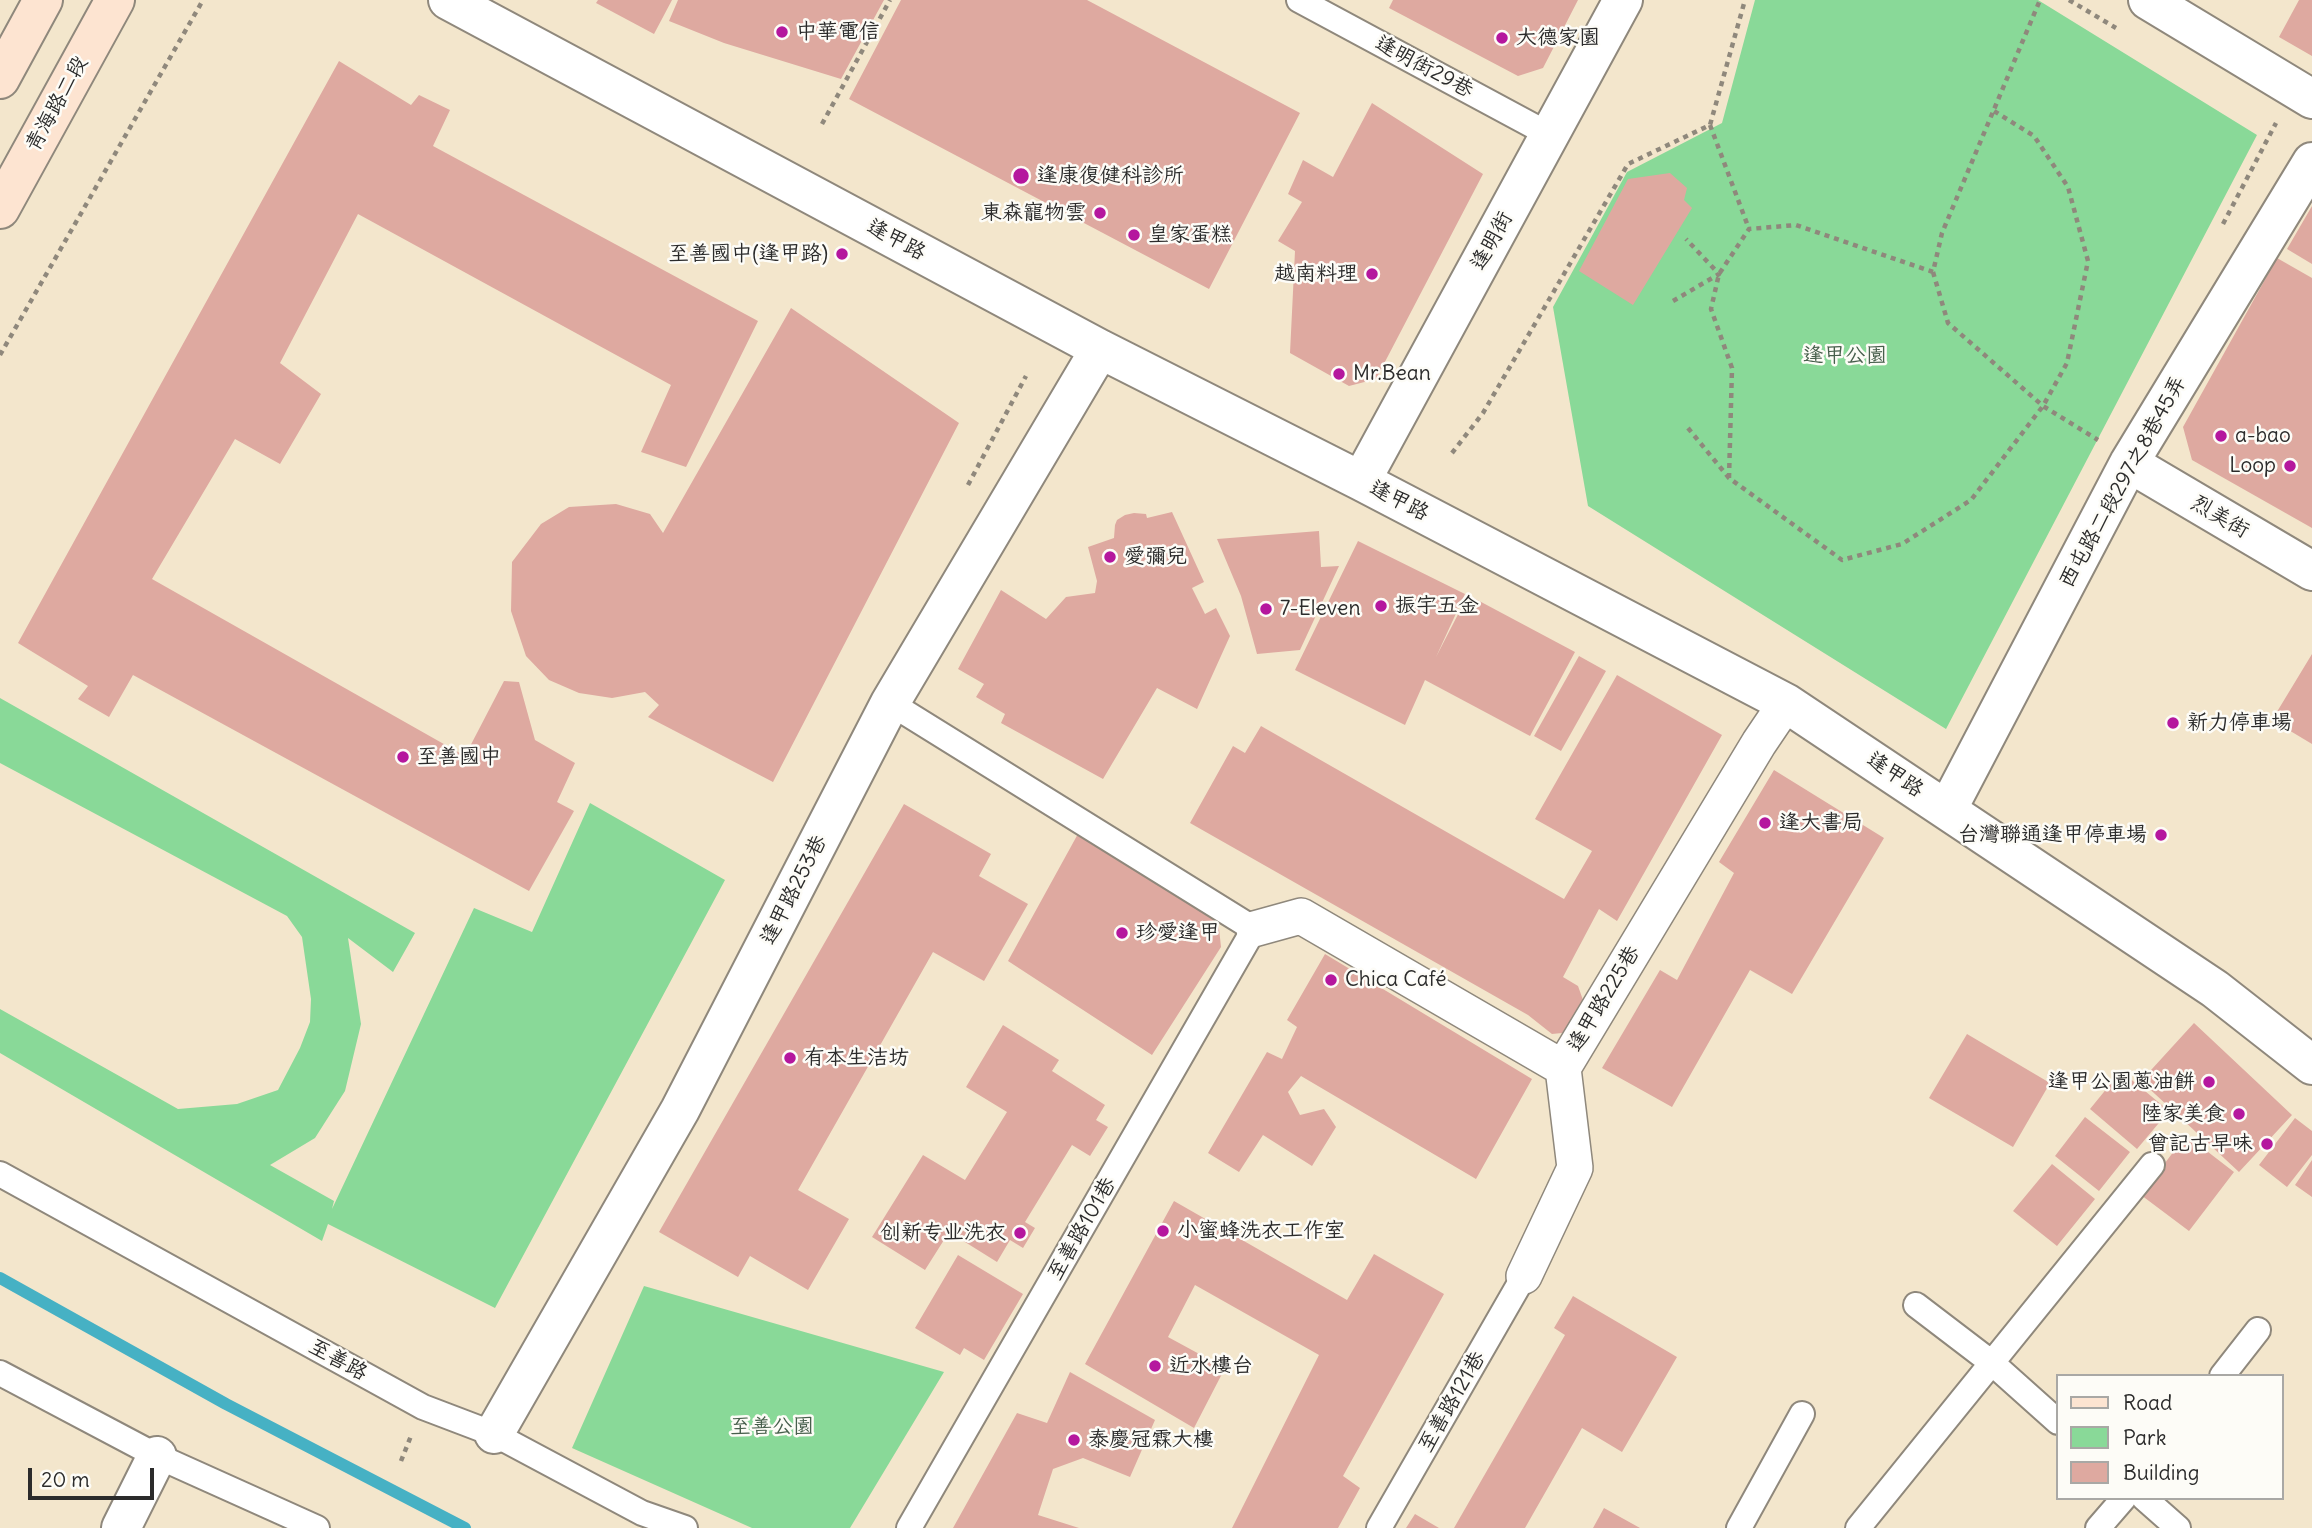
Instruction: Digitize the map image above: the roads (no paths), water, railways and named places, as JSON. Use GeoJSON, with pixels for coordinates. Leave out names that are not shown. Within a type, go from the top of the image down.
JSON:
{"type":"FeatureCollection","features":[{"type":"Feature","properties":{"kind":"main road"},"geometry":{"type":"LineString","coordinates":[[0,79],[43,0]]}},
{"type":"Feature","properties":{"kind":"main road","name":"青海路二段"},"geometry":{"type":"LineString","coordinates":[[0,209],[115,0]]}},
{"type":"Feature","properties":{"kind":"street","name":"逢甲路"},"geometry":{"type":"LineString","coordinates":[[448,0],[1100,349],[1361,481],[1787,703],[2214,989],[2312,1065]]}},
{"type":"Feature","properties":{"kind":"street","name":"逢明街"},"geometry":{"type":"LineString","coordinates":[[1361,481],[1623,0]]}},
{"type":"Feature","properties":{"kind":"street"},"geometry":{"type":"LineString","coordinates":[[2148,0],[2312,99]]}},
{"type":"Feature","properties":{"kind":"street","name":"西屯路二段297之8巷45弄"},"geometry":{"type":"LineString","coordinates":[[1947,810],[2129,463],[2312,162]]}},
{"type":"Feature","properties":{"kind":"street","name":"逢甲路253巷"},"geometry":{"type":"LineString","coordinates":[[494,1434],[680,1110],[890,703],[1100,349]]}},
{"type":"Feature","properties":{"kind":"street","name":"烈美街"},"geometry":{"type":"LineString","coordinates":[[2129,463],[2312,571]]}},
{"type":"Feature","properties":{"kind":"street","name":"逢甲路225巷"},"geometry":{"type":"LineString","coordinates":[[1254,929],[1301,916],[1563,1068],[1759,743],[1787,703]]}},
{"type":"Feature","properties":{"kind":"street"},"geometry":{"type":"LineString","coordinates":[[1524,1276],[1574,1168],[1563,1068]]}},
{"type":"Feature","properties":{"kind":"street"},"geometry":{"type":"LineString","coordinates":[[121,1528],[157,1456]]}},
{"type":"Feature","properties":{"kind":"lane","name":"逢明街29巷"},"geometry":{"type":"LineString","coordinates":[[1299,0],[1550,135]]}},
{"type":"Feature","properties":{"kind":"lane"},"geometry":{"type":"LineString","coordinates":[[890,703],[1254,929]]}},
{"type":"Feature","properties":{"kind":"lane","name":"至善路101巷"},"geometry":{"type":"LineString","coordinates":[[909,1528],[1254,929]]}},
{"type":"Feature","properties":{"kind":"lane"},"geometry":{"type":"LineString","coordinates":[[1858,1528],[2152,1165]]}},
{"type":"Feature","properties":{"kind":"lane","name":"至善路"},"geometry":{"type":"LineString","coordinates":[[0,1174],[423,1407],[494,1434],[642,1513],[685,1528]]}},
{"type":"Feature","properties":{"kind":"lane","name":"至善路121巷"},"geometry":{"type":"LineString","coordinates":[[1379,1528],[1524,1276]]}},
{"type":"Feature","properties":{"kind":"lane"},"geometry":{"type":"LineString","coordinates":[[1916,1305],[1992,1363],[2056,1420]]}},
{"type":"Feature","properties":{"kind":"lane"},"geometry":{"type":"LineString","coordinates":[[2224,1374],[2258,1331]]}},
{"type":"Feature","properties":{"kind":"lane"},"geometry":{"type":"LineString","coordinates":[[0,1373],[157,1456],[317,1528]]}},
{"type":"Feature","properties":{"kind":"lane"},"geometry":{"type":"LineString","coordinates":[[1739,1528],[1802,1414]]}},
{"type":"Feature","properties":{"kind":"lane"},"geometry":{"type":"LineString","coordinates":[[2098,1528],[2121,1500]]}},
{"type":"Feature","properties":{"kind":"lane"},"geometry":{"type":"LineString","coordinates":[[2146,1500],[2178,1528]]}},
{"type":"Feature","properties":{"kind":"waterway"},"geometry":{"type":"LineString","coordinates":[[0,1278],[226,1404],[465,1528]]}},
{"type":"Feature","properties":{"kind":"place","name":"中華電信"},"geometry":{"type":"Point","coordinates":[782,32]}},
{"type":"Feature","properties":{"kind":"place","name":"大德家園"},"geometry":{"type":"Point","coordinates":[1502,38]}},
{"type":"Feature","properties":{"kind":"place","name":"逢康復健科診所"},"geometry":{"type":"Point","coordinates":[1021,176]}},
{"type":"Feature","properties":{"kind":"place","name":"東森寵物雲"},"geometry":{"type":"Point","coordinates":[1100,213]}},
{"type":"Feature","properties":{"kind":"place","name":"皇家蛋糕"},"geometry":{"type":"Point","coordinates":[1134,235]}},
{"type":"Feature","properties":{"kind":"place","name":"至善國中(逢甲路)"},"geometry":{"type":"Point","coordinates":[842,254]}},
{"type":"Feature","properties":{"kind":"place","name":"越南料理"},"geometry":{"type":"Point","coordinates":[1372,274]}},
{"type":"Feature","properties":{"kind":"place","name":"Mr.Bean"},"geometry":{"type":"Point","coordinates":[1339,374]}},
{"type":"Feature","properties":{"kind":"place","name":"a-bao"},"geometry":{"type":"Point","coordinates":[2221,436]}},
{"type":"Feature","properties":{"kind":"place","name":"Loop"},"geometry":{"type":"Point","coordinates":[2290,466]}},
{"type":"Feature","properties":{"kind":"place","name":"愛彌兒"},"geometry":{"type":"Point","coordinates":[1110,557]}},
{"type":"Feature","properties":{"kind":"place","name":"振宇五金"},"geometry":{"type":"Point","coordinates":[1381,606]}},
{"type":"Feature","properties":{"kind":"place","name":"7-Eleven"},"geometry":{"type":"Point","coordinates":[1266,609]}},
{"type":"Feature","properties":{"kind":"place","name":"新力停車場"},"geometry":{"type":"Point","coordinates":[2173,723]}},
{"type":"Feature","properties":{"kind":"place","name":"至善國中"},"geometry":{"type":"Point","coordinates":[403,757]}},
{"type":"Feature","properties":{"kind":"place","name":"逢大書局"},"geometry":{"type":"Point","coordinates":[1765,823]}},
{"type":"Feature","properties":{"kind":"place","name":"台灣聯通逢甲停車場"},"geometry":{"type":"Point","coordinates":[2161,835]}},
{"type":"Feature","properties":{"kind":"place","name":"珍愛逢甲"},"geometry":{"type":"Point","coordinates":[1122,933]}},
{"type":"Feature","properties":{"kind":"place","name":"Chica Café"},"geometry":{"type":"Point","coordinates":[1331,980]}},
{"type":"Feature","properties":{"kind":"place","name":"有本生洁坊"},"geometry":{"type":"Point","coordinates":[790,1058]}},
{"type":"Feature","properties":{"kind":"place","name":"逢甲公園蔥油餅"},"geometry":{"type":"Point","coordinates":[2209,1082]}},
{"type":"Feature","properties":{"kind":"place","name":"陸家美食"},"geometry":{"type":"Point","coordinates":[2239,1114]}},
{"type":"Feature","properties":{"kind":"place","name":"曾記古早味"},"geometry":{"type":"Point","coordinates":[2267,1144]}},
{"type":"Feature","properties":{"kind":"place","name":"小蜜蜂洗衣工作室"},"geometry":{"type":"Point","coordinates":[1163,1231]}},
{"type":"Feature","properties":{"kind":"place","name":"创新专业洗衣"},"geometry":{"type":"Point","coordinates":[1020,1233]}},
{"type":"Feature","properties":{"kind":"place","name":"近水樓台"},"geometry":{"type":"Point","coordinates":[1155,1366]}},
{"type":"Feature","properties":{"kind":"place","name":"泰慶冠霖大樓"},"geometry":{"type":"Point","coordinates":[1074,1440]}},
{"type":"Feature","properties":{"kind":"park label","name":"逢甲公園"},"geometry":{"type":"Point","coordinates":[1845,356]}},
{"type":"Feature","properties":{"kind":"park label","name":"至善公園"},"geometry":{"type":"Point","coordinates":[772,1427]}}]}
